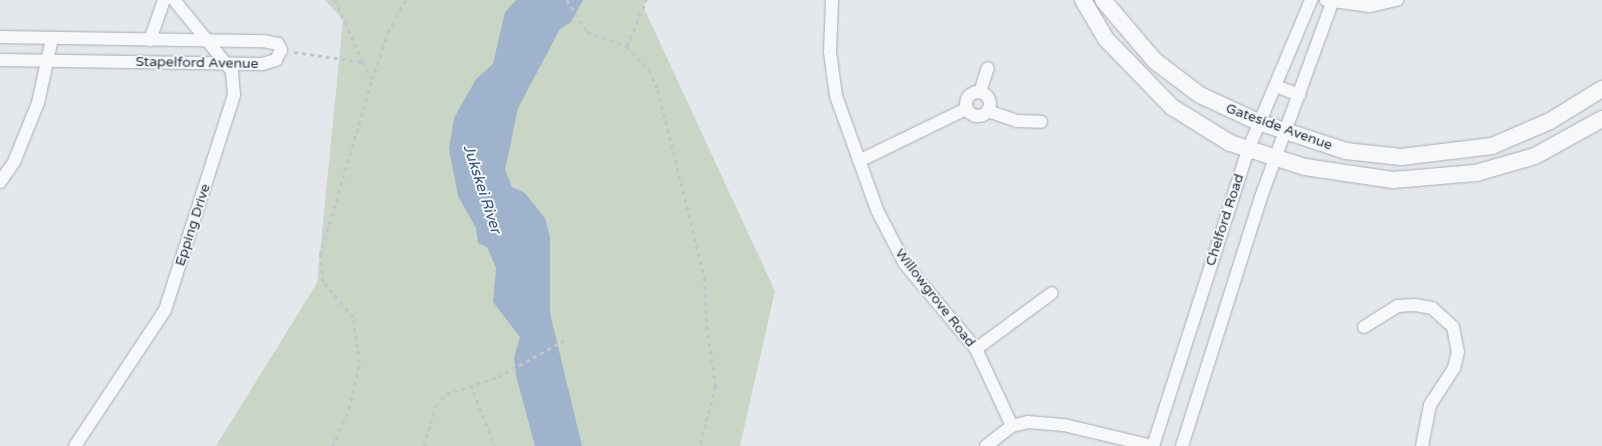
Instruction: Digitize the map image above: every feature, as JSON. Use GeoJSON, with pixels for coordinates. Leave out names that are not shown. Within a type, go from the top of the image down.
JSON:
{"type":"FeatureCollection","features":[{"type":"Feature","properties":{"kind":"street"},"geometry":{"type":"LineString","coordinates":[[150,40],[164,0]]}},
{"type":"Feature","properties":{"kind":"street","name":"Epping Drive"},"geometry":{"type":"LineString","coordinates":[[75,446],[165,310],[234,95],[235,78],[226,62],[174,0]]}},
{"type":"Feature","properties":{"kind":"street","name":"Willowgrove Road"},"geometry":{"type":"LineString","coordinates":[[832,0],[833,80],[894,247],[976,349],[1012,426]]}},
{"type":"Feature","properties":{"kind":"street","name":"Gateside Avenue"},"geometry":{"type":"LineString","coordinates":[[1083,0],[1106,39],[1172,107],[1208,132],[1248,150],[1277,159],[1346,175],[1428,180],[1476,173],[1535,156],[1602,119]]}},
{"type":"Feature","properties":{"kind":"street","name":"Gateside Avenue"},"geometry":{"type":"LineString","coordinates":[[1103,0],[1134,40],[1178,81],[1258,122],[1286,133],[1366,154],[1401,157],[1464,152],[1521,135],[1602,89]]}},
{"type":"Feature","properties":{"kind":"street","name":"Chelford Road"},"geometry":{"type":"LineString","coordinates":[[1153,446],[1248,150],[1258,122],[1276,86],[1311,0]]}},
{"type":"Feature","properties":{"kind":"street"},"geometry":{"type":"LineString","coordinates":[[1329,1],[1370,6],[1397,0]]}},
{"type":"Feature","properties":{"kind":"street","name":"Chelford Road"},"geometry":{"type":"LineString","coordinates":[[1182,446],[1261,197],[1277,159],[1329,1]]}},
{"type":"Feature","properties":{"kind":"street","name":"Stapelford Avenue"},"geometry":{"type":"LineString","coordinates":[[0,37],[271,42],[281,50],[270,63],[0,60]]}},
{"type":"Feature","properties":{"kind":"street"},"geometry":{"type":"LineString","coordinates":[[0,182],[26,135],[49,62],[52,39]]}},
{"type":"Feature","properties":{"kind":"street"},"geometry":{"type":"LineString","coordinates":[[966,109],[968,97],[980,92],[988,68]]}},
{"type":"Feature","properties":{"kind":"street"},"geometry":{"type":"LineString","coordinates":[[1276,86],[1299,94]]}},
{"type":"Feature","properties":{"kind":"street"},"geometry":{"type":"LineString","coordinates":[[980,92],[990,102],[988,111]]}},
{"type":"Feature","properties":{"kind":"street"},"geometry":{"type":"LineString","coordinates":[[861,160],[966,109]]}},
{"type":"Feature","properties":{"kind":"street"},"geometry":{"type":"LineString","coordinates":[[966,109],[976,116],[988,111],[1017,121],[1041,122]]}},
{"type":"Feature","properties":{"kind":"street"},"geometry":{"type":"LineString","coordinates":[[976,349],[1052,293]]}},
{"type":"Feature","properties":{"kind":"street"},"geometry":{"type":"LineString","coordinates":[[1364,327],[1389,309],[1415,305],[1432,308],[1453,327],[1458,352],[1454,368],[1430,405],[1422,446]]}},
{"type":"Feature","properties":{"kind":"street"},"geometry":{"type":"LineString","coordinates":[[986,446],[1012,426],[1028,422],[1064,425],[1153,446]]}},
{"type":"Feature","properties":{"kind":"path"},"geometry":{"type":"LineString","coordinates":[[335,0],[372,80]]}},
{"type":"Feature","properties":{"kind":"path"},"geometry":{"type":"LineString","coordinates":[[332,446],[349,409],[358,355],[353,317],[323,282],[320,255],[372,80],[390,28],[406,0]]}},
{"type":"Feature","properties":{"kind":"path"},"geometry":{"type":"LineString","coordinates":[[567,0],[587,32],[627,46],[650,70],[658,90],[672,159],[702,256],[716,386],[700,446]]}},
{"type":"Feature","properties":{"kind":"path"},"geometry":{"type":"LineString","coordinates":[[627,46],[646,0]]}},
{"type":"Feature","properties":{"kind":"path"},"geometry":{"type":"LineString","coordinates":[[281,50],[363,62]]}},
{"type":"Feature","properties":{"kind":"path"},"geometry":{"type":"LineString","coordinates":[[424,446],[435,406],[446,394],[498,377],[565,340]]}},
{"type":"Feature","properties":{"kind":"path"},"geometry":{"type":"LineString","coordinates":[[471,385],[495,446]]}},
{"type":"Feature","properties":{"kind":"green space"},"geometry":{"type":"Polygon","coordinates":[[[325,0],[648,0],[643,6],[775,291],[740,446],[216,446],[317,283],[343,20],[325,0]]]}},
{"type":"Feature","properties":{"kind":"water","name":"Jukskei River"},"geometry":{"type":"Polygon","coordinates":[[[516,0],[583,0],[571,22],[560,29],[518,108],[505,170],[512,187],[525,193],[545,218],[550,237],[550,313],[582,446],[535,446],[516,376],[514,357],[520,337],[493,302],[496,268],[487,247],[478,243],[476,228],[458,196],[449,149],[454,118],[476,79],[493,64],[505,12],[516,0]]]}}]}
